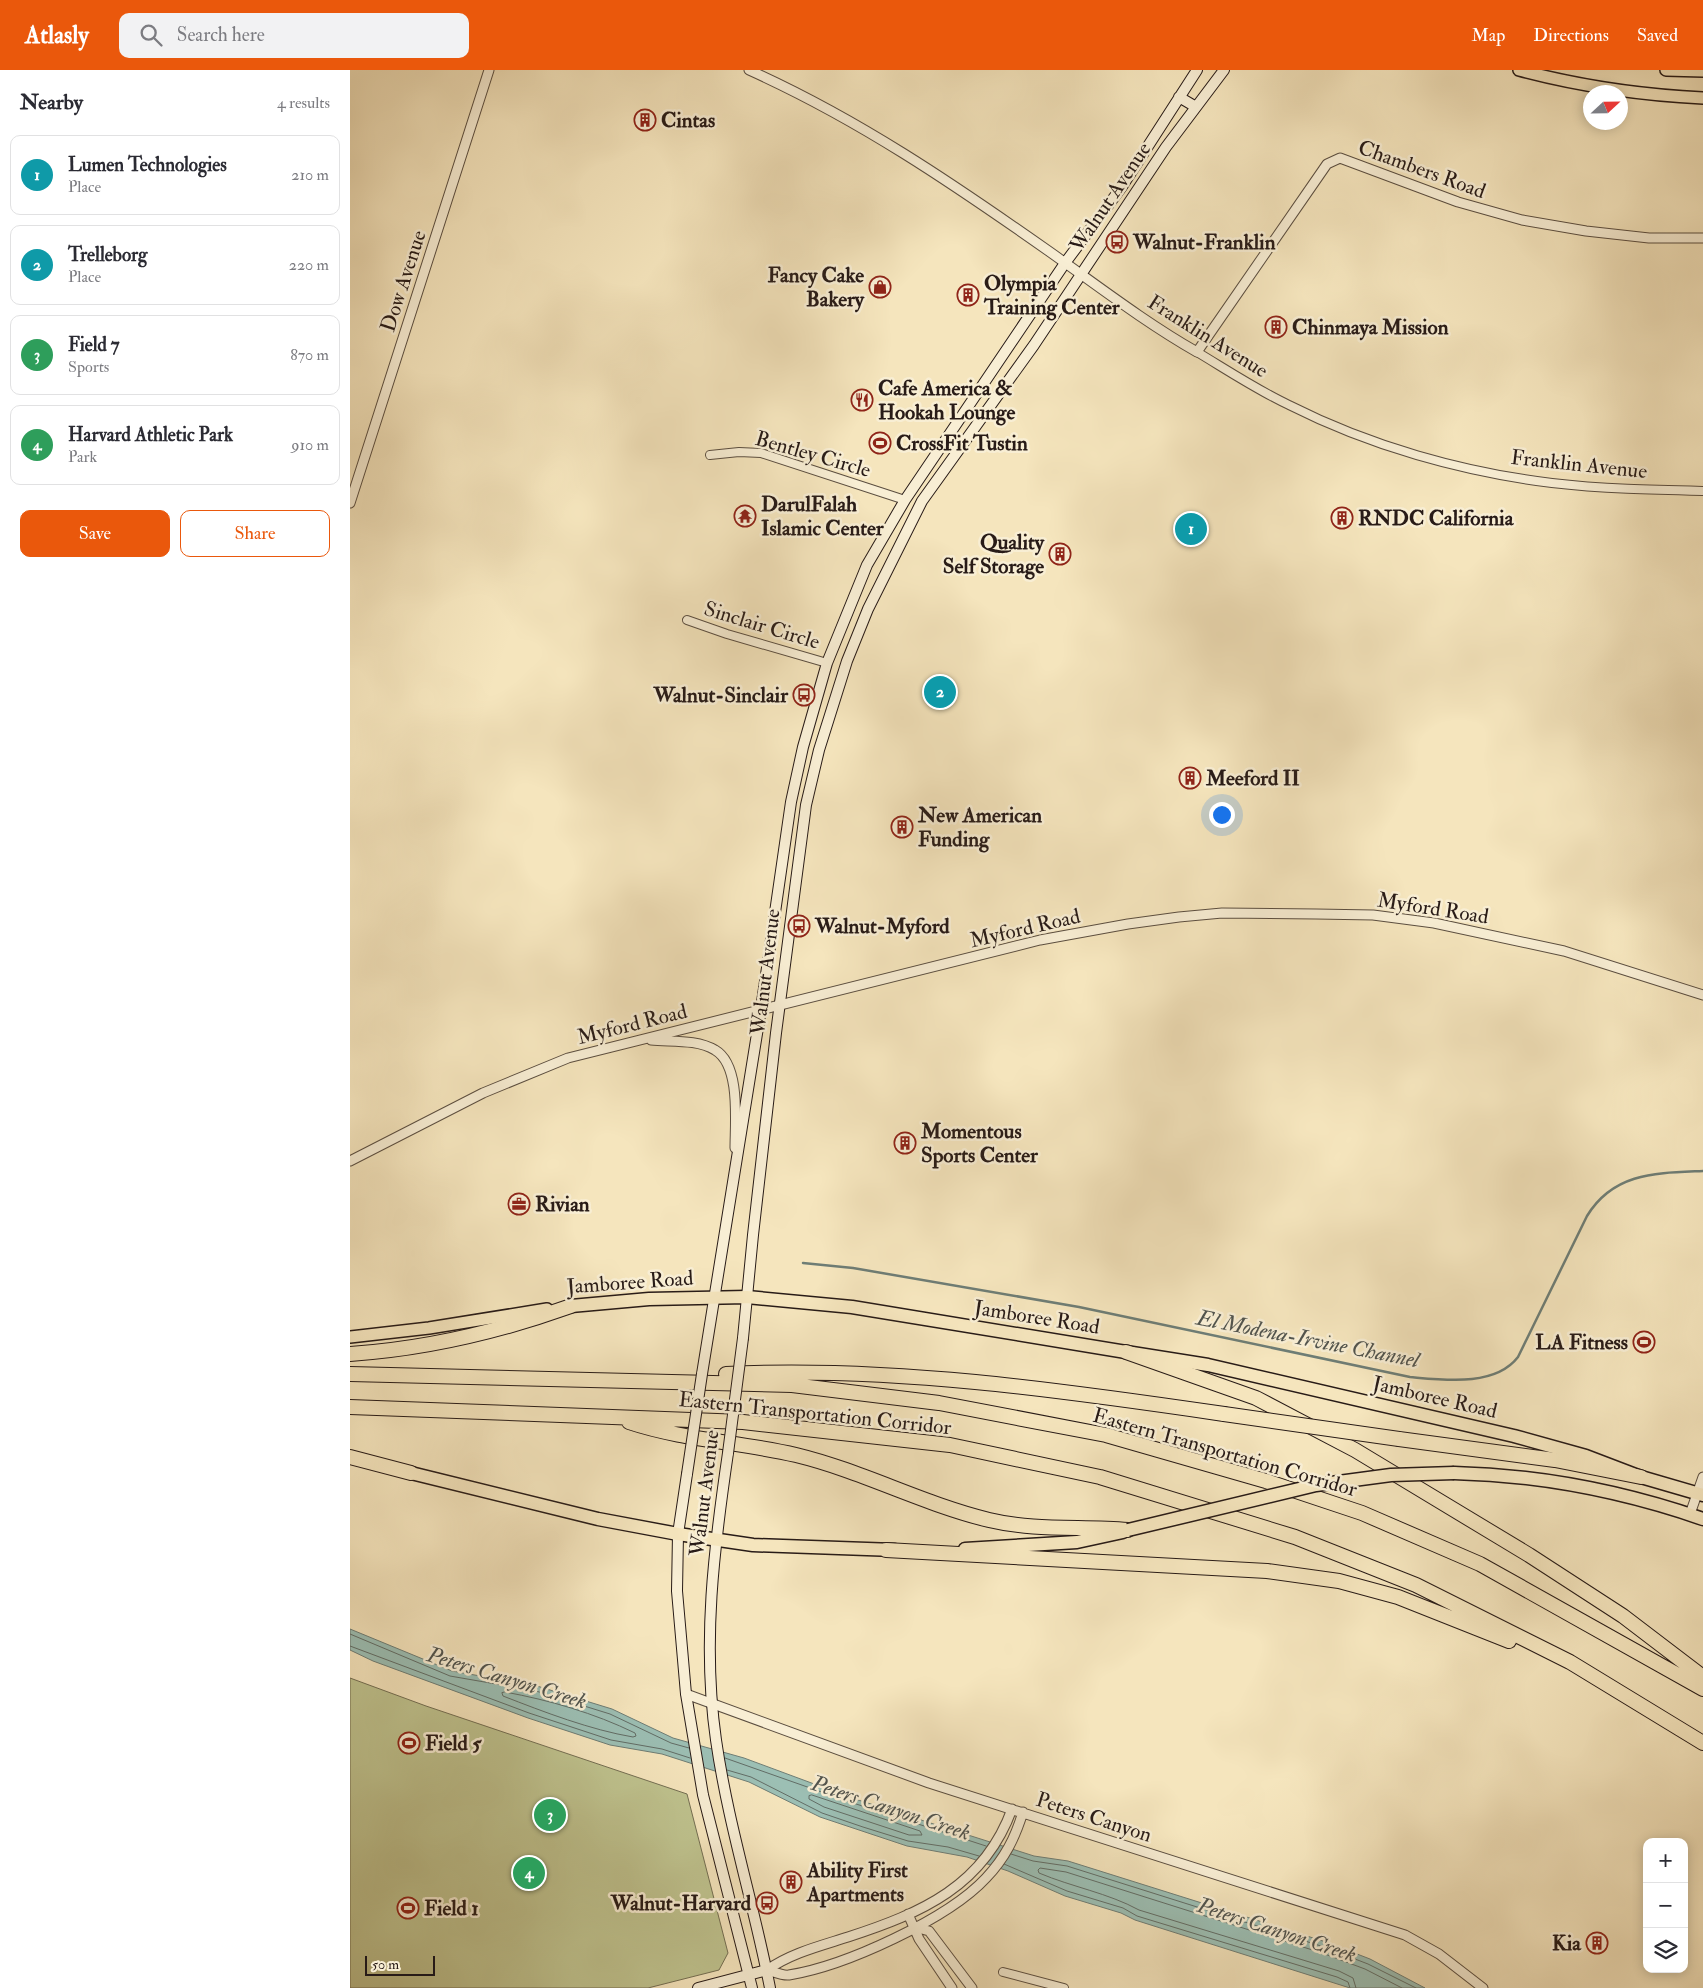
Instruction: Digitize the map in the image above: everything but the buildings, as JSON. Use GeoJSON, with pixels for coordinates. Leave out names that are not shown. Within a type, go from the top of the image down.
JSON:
{"type":"FeatureCollection","features":[{"type":"Feature","properties":{"kind":"highway","name":"Jamboree Road"},"geometry":{"type":"LineString","coordinates":[[571,1306],[649,1299],[714,1296],[747,1297],[852,1307],[1126,1352],[1208,1366],[1514,1436],[1586,1456],[1641,1477],[1700,1494]]}},
{"type":"Feature","properties":{"kind":"highway"},"geometry":{"type":"LineString","coordinates":[[350,1354],[418,1347],[539,1318],[571,1306]]}},
{"type":"Feature","properties":{"kind":"highway"},"geometry":{"type":"LineString","coordinates":[[1126,1352],[1256,1398],[1355,1450],[1529,1555],[1623,1616],[1703,1677]]}},
{"type":"Feature","properties":{"kind":"highway"},"geometry":{"type":"LineString","coordinates":[[350,1374],[487,1379],[605,1380],[745,1373],[916,1377],[1052,1390],[1555,1460],[1641,1477]]}},
{"type":"Feature","properties":{"kind":"highway","name":"Eastern Transportation Corridor"},"geometry":{"type":"LineString","coordinates":[[605,1380],[792,1385],[939,1403],[1106,1435],[1362,1513],[1480,1564],[1703,1690]]}},
{"type":"Feature","properties":{"kind":"highway"},"geometry":{"type":"LineString","coordinates":[[350,1407],[612,1416],[648,1428],[802,1457],[952,1509],[991,1520],[1043,1528],[1128,1530]]}},
{"type":"Feature","properties":{"kind":"highway","name":"Eastern Transportation Corridor"},"geometry":{"type":"LineString","coordinates":[[612,1416],[743,1422],[919,1441],[950,1445],[1100,1477],[1295,1537],[1416,1585],[1570,1662],[1703,1743]]}},
{"type":"Feature","properties":{"kind":"highway"},"geometry":{"type":"LineString","coordinates":[[350,1457],[598,1519],[678,1534],[753,1545],[886,1550],[1268,1572],[1339,1581],[1398,1597],[1464,1622],[1606,1683]]}},
{"type":"Feature","properties":{"kind":"highway"},"geometry":{"type":"LineString","coordinates":[[886,1550],[980,1548],[1077,1542],[1316,1484],[1391,1475],[1454,1473],[1534,1477],[1667,1506],[1703,1519]]}},
{"type":"Feature","properties":{"kind":"main road","name":"Walnut Avenue"},"geometry":{"type":"LineString","coordinates":[[752,1988],[699,1776],[691,1731],[679,1629],[678,1534],[706,1337],[761,1009],[791,802],[803,747],[826,663],[867,565],[905,500],[1065,263],[1121,188],[1197,70]]}},
{"type":"Feature","properties":{"kind":"main road","name":"Walnut Avenue"},"geometry":{"type":"LineString","coordinates":[[770,1988],[724,1784],[716,1740],[710,1600],[716,1540],[743,1338],[780,1004],[806,805],[819,750],[847,661],[868,609],[922,501],[1082,274],[1166,148],[1224,70]]}},
{"type":"Feature","properties":{"kind":"main road"},"geometry":{"type":"LineString","coordinates":[[1519,70],[1562,81],[1606,89],[1703,98]]}},
{"type":"Feature","properties":{"kind":"main road"},"geometry":{"type":"LineString","coordinates":[[1666,70],[1703,71]]}},
{"type":"Feature","properties":{"kind":"main road"},"geometry":{"type":"LineString","coordinates":[[1179,97],[1196,107]]}},
{"type":"Feature","properties":{"kind":"main road","name":"Jamboree Road"},"geometry":{"type":"LineString","coordinates":[[350,1337],[429,1328],[571,1306]]}},
{"type":"Feature","properties":{"kind":"main road"},"geometry":{"type":"LineString","coordinates":[[350,1464],[411,1473]]}},
{"type":"Feature","properties":{"kind":"main road"},"geometry":{"type":"LineString","coordinates":[[698,1988],[767,1970]]}},
{"type":"Feature","properties":{"kind":"street","name":"Dow Avenue"},"geometry":{"type":"LineString","coordinates":[[350,503],[488,70]]}},
{"type":"Feature","properties":{"kind":"street","name":"Franklin Avenue"},"geometry":{"type":"LineString","coordinates":[[749,70],[865,128],[953,185],[1197,352],[1290,406],[1372,439],[1431,459],[1552,483],[1703,491]]}},
{"type":"Feature","properties":{"kind":"street","name":"Chambers Road"},"geometry":{"type":"LineString","coordinates":[[1197,352],[1327,164],[1340,158],[1458,202],[1522,220],[1586,231],[1649,238],[1703,238]]}},
{"type":"Feature","properties":{"kind":"street","name":"Bentley Circle"},"geometry":{"type":"LineString","coordinates":[[710,455],[739,452],[761,453],[905,500]]}},
{"type":"Feature","properties":{"kind":"street","name":"Sinclair Circle"},"geometry":{"type":"LineString","coordinates":[[687,620],[826,663]]}},
{"type":"Feature","properties":{"kind":"street","name":"Myford Road"},"geometry":{"type":"LineString","coordinates":[[350,1161],[484,1093],[547,1066],[780,1004],[929,970],[1040,940],[1128,924],[1222,913],[1373,915],[1434,923],[1564,951],[1703,995]]}},
{"type":"Feature","properties":{"kind":"street"},"geometry":{"type":"LineString","coordinates":[[643,1040],[706,1046],[723,1056],[733,1081],[736,1105],[735,1172]]}},
{"type":"Feature","properties":{"kind":"street"},"geometry":{"type":"LineString","coordinates":[[1690,1514],[1700,1494],[1703,1477]]}},
{"type":"Feature","properties":{"kind":"street","name":"Peters Canyon"},"geometry":{"type":"LineString","coordinates":[[686,1694],[929,1783],[1405,1935],[1439,1954],[1483,1988]]}},
{"type":"Feature","properties":{"kind":"street"},"geometry":{"type":"LineString","coordinates":[[767,1970],[784,1958],[862,1932],[908,1914],[959,1886],[992,1851],[1004,1832],[1012,1809]]}},
{"type":"Feature","properties":{"kind":"street"},"geometry":{"type":"LineString","coordinates":[[767,1970],[787,1976],[830,1964],[868,1949],[953,1907],[986,1878],[1005,1855],[1015,1835],[1023,1812]]}},
{"type":"Feature","properties":{"kind":"street"},"geometry":{"type":"LineString","coordinates":[[908,1914],[919,1939],[954,1988],[965,1978]]}},
{"type":"Feature","properties":{"kind":"street"},"geometry":{"type":"LineString","coordinates":[[915,1927],[929,1931],[972,1988]]}},
{"type":"Feature","properties":{"kind":"street"},"geometry":{"type":"LineString","coordinates":[[1003,1972],[1064,1988]]}},
{"type":"Feature","properties":{"kind":"green space"},"geometry":{"type":"Polygon","coordinates":[[[350,1678],[426,1706],[687,1794],[728,1953],[719,1970],[648,1988],[350,1988],[350,1678]]]}},
{"type":"Feature","properties":{"kind":"water","name":"Peters Canyon Creek"},"geometry":{"type":"Polygon","coordinates":[[[350,1629],[452,1671],[537,1686],[612,1709],[673,1738],[744,1758],[852,1798],[1034,1856],[1068,1861],[1326,1942],[1370,1959],[1425,1988],[1350,1988],[1135,1920],[1121,1913],[1065,1896],[1008,1871],[967,1857],[907,1846],[820,1817],[749,1782],[662,1754],[610,1745],[528,1718],[373,1661],[350,1650],[350,1629]]]}},
{"type":"Feature","properties":{"kind":"waterway","name":"El Modena-Irvine Channel"},"geometry":{"type":"LineString","coordinates":[[803,1263],[853,1268],[1079,1307],[1410,1377],[1453,1380],[1468,1379],[1496,1373],[1508,1367],[1518,1357],[1587,1216],[1610,1191],[1623,1183],[1638,1178],[1669,1173],[1703,1171]]}},
{"type":"Feature","properties":{"kind":"place","name":"Cintas"},"geometry":{"type":"Point","coordinates":[645,120]}},
{"type":"Feature","properties":{"kind":"place","name":"Walnut-Franklin"},"geometry":{"type":"Point","coordinates":[1117,242]}},
{"type":"Feature","properties":{"kind":"place","name":"Fancy Cake Bakery"},"geometry":{"type":"Point","coordinates":[880,287]}},
{"type":"Feature","properties":{"kind":"place","name":"Olympia Training Center"},"geometry":{"type":"Point","coordinates":[968,295]}},
{"type":"Feature","properties":{"kind":"place","name":"Chinmaya Mission"},"geometry":{"type":"Point","coordinates":[1276,327]}},
{"type":"Feature","properties":{"kind":"place","name":"Cafe America & Hookah Lounge"},"geometry":{"type":"Point","coordinates":[862,400]}},
{"type":"Feature","properties":{"kind":"place","name":"CrossFit Tustin"},"geometry":{"type":"Point","coordinates":[880,443]}},
{"type":"Feature","properties":{"kind":"place","name":"DarulFalah Islamic Center"},"geometry":{"type":"Point","coordinates":[745,516]}},
{"type":"Feature","properties":{"kind":"place","name":"RNDC California"},"geometry":{"type":"Point","coordinates":[1342,518]}},
{"type":"Feature","properties":{"kind":"place","name":"Lumen Technologies"},"geometry":{"type":"Point","coordinates":[1191,529]}},
{"type":"Feature","properties":{"kind":"place","name":"Quality Self Storage"},"geometry":{"type":"Point","coordinates":[1060,554]}},
{"type":"Feature","properties":{"kind":"place","name":"Trelleborg"},"geometry":{"type":"Point","coordinates":[940,692]}},
{"type":"Feature","properties":{"kind":"place","name":"Walnut-Sinclair"},"geometry":{"type":"Point","coordinates":[804,695]}},
{"type":"Feature","properties":{"kind":"place","name":"Meeford II"},"geometry":{"type":"Point","coordinates":[1190,778]}},
{"type":"Feature","properties":{"kind":"place","name":"New American Funding"},"geometry":{"type":"Point","coordinates":[902,827]}},
{"type":"Feature","properties":{"kind":"place","name":"Walnut-Myford"},"geometry":{"type":"Point","coordinates":[799,926]}},
{"type":"Feature","properties":{"kind":"place","name":"Momentous Sports Center"},"geometry":{"type":"Point","coordinates":[905,1143]}},
{"type":"Feature","properties":{"kind":"place","name":"Rivian"},"geometry":{"type":"Point","coordinates":[519,1204]}},
{"type":"Feature","properties":{"kind":"place","name":"LA Fitness"},"geometry":{"type":"Point","coordinates":[1644,1342]}},
{"type":"Feature","properties":{"kind":"place","name":"Field 5"},"geometry":{"type":"Point","coordinates":[409,1743]}},
{"type":"Feature","properties":{"kind":"place","name":"Field 7"},"geometry":{"type":"Point","coordinates":[550,1815]}},
{"type":"Feature","properties":{"kind":"place","name":"Harvard Athletic Park"},"geometry":{"type":"Point","coordinates":[529,1873]}},
{"type":"Feature","properties":{"kind":"place","name":"Ability First Apartments"},"geometry":{"type":"Point","coordinates":[791,1882]}},
{"type":"Feature","properties":{"kind":"place","name":"Walnut-Harvard"},"geometry":{"type":"Point","coordinates":[767,1903]}},
{"type":"Feature","properties":{"kind":"place","name":"Field 1"},"geometry":{"type":"Point","coordinates":[408,1908]}},
{"type":"Feature","properties":{"kind":"place","name":"Kia"},"geometry":{"type":"Point","coordinates":[1597,1943]}}]}
